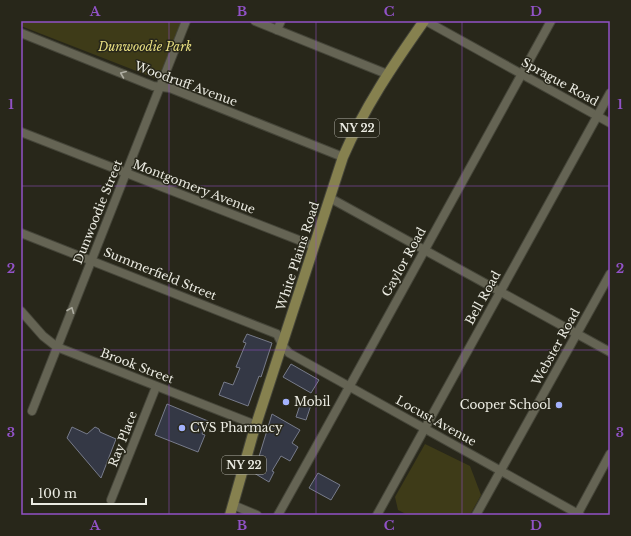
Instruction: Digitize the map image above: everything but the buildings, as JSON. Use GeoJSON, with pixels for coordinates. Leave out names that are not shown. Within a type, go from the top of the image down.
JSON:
{"type":"FeatureCollection","features":[{"type":"Feature","properties":{"kind":"main road","name":"White Plains Road"},"geometry":{"type":"LineString","coordinates":[[230,515],[256,425],[283,346],[343,157],[360,120],[388,74],[425,21]]}},
{"type":"Feature","properties":{"kind":"street","name":"Dunwoodie Street"},"geometry":{"type":"LineString","coordinates":[[32,411],[186,21]]}},
{"type":"Feature","properties":{"kind":"street"},"geometry":{"type":"LineString","coordinates":[[255,21],[388,74]]}},
{"type":"Feature","properties":{"kind":"street"},"geometry":{"type":"LineString","coordinates":[[277,30],[281,21]]}},
{"type":"Feature","properties":{"kind":"street","name":"Sprague Road"},"geometry":{"type":"LineString","coordinates":[[425,21],[610,123]]}},
{"type":"Feature","properties":{"kind":"street","name":"Gaylor Road"},"geometry":{"type":"LineString","coordinates":[[278,515],[551,21]]}},
{"type":"Feature","properties":{"kind":"street","name":"Woodruff Avenue"},"geometry":{"type":"LineString","coordinates":[[21,33],[153,86],[170,88],[343,157]]}},
{"type":"Feature","properties":{"kind":"street","name":"Bell Road"},"geometry":{"type":"LineString","coordinates":[[377,515],[610,94]]}},
{"type":"Feature","properties":{"kind":"street","name":"Montgomery Avenue"},"geometry":{"type":"LineString","coordinates":[[21,132],[314,246]]}},
{"type":"Feature","properties":{"kind":"street"},"geometry":{"type":"LineString","coordinates":[[330,198],[610,352]]}},
{"type":"Feature","properties":{"kind":"street","name":"Summerfield Street"},"geometry":{"type":"LineString","coordinates":[[21,233],[276,334],[283,346]]}},
{"type":"Feature","properties":{"kind":"street","name":"Webster Road"},"geometry":{"type":"LineString","coordinates":[[476,515],[610,274]]}},
{"type":"Feature","properties":{"kind":"street","name":"Brook Street"},"geometry":{"type":"LineString","coordinates":[[21,311],[43,336],[57,347],[256,425]]}},
{"type":"Feature","properties":{"kind":"street","name":"Locust Avenue"},"geometry":{"type":"LineString","coordinates":[[283,346],[289,353],[578,515]]}},
{"type":"Feature","properties":{"kind":"street","name":"Ray Place"},"geometry":{"type":"LineString","coordinates":[[111,500],[156,386]]}},
{"type":"Feature","properties":{"kind":"street"},"geometry":{"type":"LineString","coordinates":[[578,515],[610,454]]}},
{"type":"Feature","properties":{"kind":"street"},"geometry":{"type":"LineString","coordinates":[[233,505],[257,515]]}},
{"type":"Feature","properties":{"kind":"green space","name":"Dunwoodie Park"},"geometry":{"type":"Polygon","coordinates":[[[21,21],[182,21],[160,77],[157,79],[21,26],[21,21]]]}},
{"type":"Feature","properties":{"kind":"green space"},"geometry":{"type":"Polygon","coordinates":[[[425,444],[470,466],[481,495],[470,515],[408,515],[398,510],[395,497],[425,444]]]}},
{"type":"Feature","properties":{"kind":"place","name":"Mobil"},"geometry":{"type":"Point","coordinates":[286,402]}},
{"type":"Feature","properties":{"kind":"place","name":"Cooper School"},"geometry":{"type":"Point","coordinates":[559,405]}},
{"type":"Feature","properties":{"kind":"place","name":"CVS Pharmacy"},"geometry":{"type":"Point","coordinates":[182,428]}}]}
